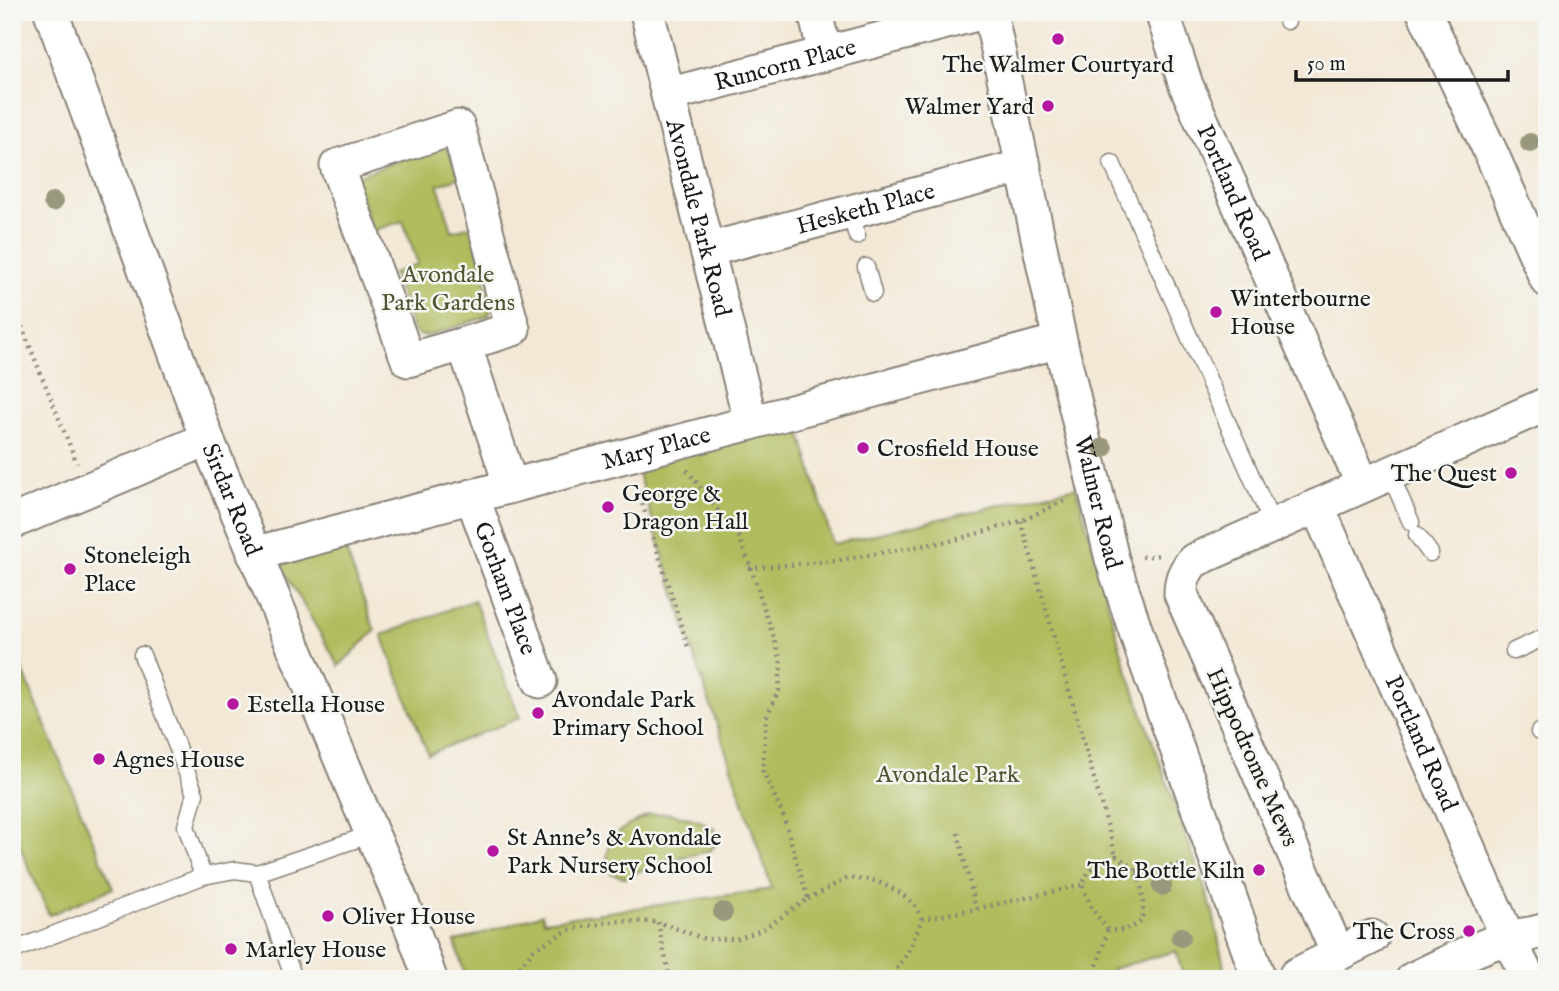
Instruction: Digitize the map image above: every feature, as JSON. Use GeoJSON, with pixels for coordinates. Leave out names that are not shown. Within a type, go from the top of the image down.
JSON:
{"type":"FeatureCollection","features":[{"type":"Feature","properties":{"kind":"street","name":"Sirdar Road"},"geometry":{"type":"LineString","coordinates":[[51,12],[207,439],[372,834],[399,891],[430,979]]}},
{"type":"Feature","properties":{"kind":"street","name":"Avondale Park Road"},"geometry":{"type":"LineString","coordinates":[[646,12],[751,423]]}},
{"type":"Feature","properties":{"kind":"street"},"geometry":{"type":"LineString","coordinates":[[815,12],[825,54]]}},
{"type":"Feature","properties":{"kind":"street","name":"Runcorn Place"},"geometry":{"type":"LineString","coordinates":[[668,95],[984,12]]}},
{"type":"Feature","properties":{"kind":"street","name":"Walmer Road"},"geometry":{"type":"LineString","coordinates":[[990,12],[1060,341],[1112,559],[1259,979]]}},
{"type":"Feature","properties":{"kind":"street","name":"Portland Road"},"geometry":{"type":"LineString","coordinates":[[1162,12],[1186,85],[1376,479]]}},
{"type":"Feature","properties":{"kind":"street"},"geometry":{"type":"LineString","coordinates":[[1424,12],[1492,155],[1537,228],[1547,280]]}},
{"type":"Feature","properties":{"kind":"street"},"geometry":{"type":"LineString","coordinates":[[458,127],[513,328],[464,344],[408,360],[337,166],[458,127]]}},
{"type":"Feature","properties":{"kind":"street","name":"Hesketh Place"},"geometry":{"type":"LineString","coordinates":[[707,250],[853,224],[1024,166]]}},
{"type":"Feature","properties":{"kind":"street","name":"Mary Place"},"geometry":{"type":"LineString","coordinates":[[254,554],[1060,341]]}},
{"type":"Feature","properties":{"kind":"street"},"geometry":{"type":"LineString","coordinates":[[464,344],[511,486]]}},
{"type":"Feature","properties":{"kind":"street"},"geometry":{"type":"LineString","coordinates":[[1193,561],[1547,404]]}},
{"type":"Feature","properties":{"kind":"street"},"geometry":{"type":"LineString","coordinates":[[12,522],[207,439]]}},
{"type":"Feature","properties":{"kind":"street","name":"Gorham Place"},"geometry":{"type":"LineString","coordinates":[[472,496],[540,681]]}},
{"type":"Feature","properties":{"kind":"street","name":"Portland Road"},"geometry":{"type":"LineString","coordinates":[[1317,506],[1529,979]]}},
{"type":"Feature","properties":{"kind":"street","name":"Hippodrome Mews"},"geometry":{"type":"LineString","coordinates":[[1193,561],[1181,580],[1181,594],[1338,954]]}},
{"type":"Feature","properties":{"kind":"street"},"geometry":{"type":"LineString","coordinates":[[1413,979],[1508,937],[1530,935],[1547,929]]}},
{"type":"Feature","properties":{"kind":"street"},"geometry":{"type":"LineString","coordinates":[[1296,975],[1372,937]]}},
{"type":"Feature","properties":{"kind":"lane"},"geometry":{"type":"LineString","coordinates":[[1112,163],[1273,525]]}},
{"type":"Feature","properties":{"kind":"lane"},"geometry":{"type":"LineString","coordinates":[[866,267],[873,293]]}},
{"type":"Feature","properties":{"kind":"lane"},"geometry":{"type":"LineString","coordinates":[[1376,479],[1430,553]]}},
{"type":"Feature","properties":{"kind":"lane"},"geometry":{"type":"LineString","coordinates":[[1514,650],[1547,636]]}},
{"type":"Feature","properties":{"kind":"lane"},"geometry":{"type":"LineString","coordinates":[[142,655],[195,794],[186,826],[204,876]]}},
{"type":"Feature","properties":{"kind":"lane"},"geometry":{"type":"LineString","coordinates":[[12,951],[204,876],[235,870],[257,873],[372,834]]}},
{"type":"Feature","properties":{"kind":"lane"},"geometry":{"type":"LineString","coordinates":[[257,873],[294,979]]}},
{"type":"Feature","properties":{"kind":"path"},"geometry":{"type":"LineString","coordinates":[[19,320],[88,490]]}},
{"type":"Feature","properties":{"kind":"path"},"geometry":{"type":"LineString","coordinates":[[667,445],[739,537],[781,660],[779,690],[766,718],[763,771],[783,815],[808,899]]}},
{"type":"Feature","properties":{"kind":"path"},"geometry":{"type":"LineString","coordinates":[[627,456],[689,650]]}},
{"type":"Feature","properties":{"kind":"path"},"geometry":{"type":"LineString","coordinates":[[751,568],[834,561],[955,540],[1021,521],[1078,495],[1097,490]]}},
{"type":"Feature","properties":{"kind":"path"},"geometry":{"type":"LineString","coordinates":[[1021,521],[1115,856]]}},
{"type":"Feature","properties":{"kind":"path"},"geometry":{"type":"LineString","coordinates":[[1112,559],[1170,555],[1193,561]]}},
{"type":"Feature","properties":{"kind":"path"},"geometry":{"type":"LineString","coordinates":[[958,833],[976,909]]}},
{"type":"Feature","properties":{"kind":"path"},"geometry":{"type":"LineString","coordinates":[[1115,856],[1136,871],[1144,905],[1142,921],[1130,929],[1120,931],[1108,930],[1092,909],[1082,885],[1089,870],[1101,861],[1115,856]]}},
{"type":"Feature","properties":{"kind":"path"},"geometry":{"type":"LineString","coordinates":[[1136,871],[1216,859]]}},
{"type":"Feature","properties":{"kind":"path"},"geometry":{"type":"LineString","coordinates":[[516,979],[515,972],[534,949],[568,930],[615,922],[659,922],[705,939],[736,939],[762,930],[808,899],[848,878],[876,881],[901,893],[914,904],[922,919]]}},
{"type":"Feature","properties":{"kind":"path"},"geometry":{"type":"LineString","coordinates":[[922,919],[1082,885]]}},
{"type":"Feature","properties":{"kind":"path"},"geometry":{"type":"LineString","coordinates":[[887,979],[899,968],[922,919]]}},
{"type":"Feature","properties":{"kind":"path"},"geometry":{"type":"LineString","coordinates":[[659,922],[670,979]]}},
{"type":"Feature","properties":{"kind":"path"},"geometry":{"type":"LineString","coordinates":[[1093,979],[1108,930]]}},
{"type":"Feature","properties":{"kind":"green space","name":"Avondale Park Gardens"},"geometry":{"type":"Polygon","coordinates":[[[443,145],[460,177],[438,185],[452,231],[472,226],[492,308],[489,315],[483,318],[427,336],[419,335],[413,330],[393,273],[418,264],[403,221],[372,231],[354,177],[443,145]]]}},
{"type":"Feature","properties":{"kind":"green space","name":"Avondale Park"},"geometry":{"type":"Polygon","coordinates":[[[797,421],[833,544],[1076,487],[1124,661],[1213,912],[1226,977],[1184,979],[1176,951],[1112,969],[1111,979],[466,979],[455,942],[542,914],[544,921],[772,889],[694,656],[635,464],[797,421]]]}},
{"type":"Feature","properties":{"kind":"green space"},"geometry":{"type":"Polygon","coordinates":[[[345,548],[375,631],[339,666],[280,565],[345,548]]]}},
{"type":"Feature","properties":{"kind":"green space"},"geometry":{"type":"Polygon","coordinates":[[[474,600],[520,718],[428,754],[382,635],[474,600]]]}},
{"type":"Feature","properties":{"kind":"green space"},"geometry":{"type":"Polygon","coordinates":[[[17,657],[113,888],[49,915],[12,828],[12,659],[17,657]]]}},
{"type":"Feature","properties":{"kind":"green space"},"geometry":{"type":"Polygon","coordinates":[[[668,813],[698,820],[715,829],[717,843],[710,851],[655,863],[626,878],[610,873],[607,856],[611,839],[627,826],[648,815],[668,813]]]}},
{"type":"Feature","properties":{"kind":"place","name":"The Walmer Courtyard"},"geometry":{"type":"Point","coordinates":[1058,39]}},
{"type":"Feature","properties":{"kind":"place","name":"Walmer Yard"},"geometry":{"type":"Point","coordinates":[1048,106]}},
{"type":"Feature","properties":{"kind":"place","name":"Winterbourne House"},"geometry":{"type":"Point","coordinates":[1216,312]}},
{"type":"Feature","properties":{"kind":"place","name":"Crosfield House"},"geometry":{"type":"Point","coordinates":[863,448]}},
{"type":"Feature","properties":{"kind":"place","name":"The Quest"},"geometry":{"type":"Point","coordinates":[1511,473]}},
{"type":"Feature","properties":{"kind":"place","name":"George & Dragon Hall"},"geometry":{"type":"Point","coordinates":[608,507]}},
{"type":"Feature","properties":{"kind":"place","name":"Stoneleigh Place"},"geometry":{"type":"Point","coordinates":[70,569]}},
{"type":"Feature","properties":{"kind":"place","name":"Estella House"},"geometry":{"type":"Point","coordinates":[233,704]}},
{"type":"Feature","properties":{"kind":"place","name":"Avondale Park Primary School"},"geometry":{"type":"Point","coordinates":[538,713]}},
{"type":"Feature","properties":{"kind":"place","name":"Agnes House"},"geometry":{"type":"Point","coordinates":[99,759]}},
{"type":"Feature","properties":{"kind":"place","name":"St Anne's & Avondale Park Nursery School"},"geometry":{"type":"Point","coordinates":[493,851]}},
{"type":"Feature","properties":{"kind":"place","name":"The Bottle Kiln"},"geometry":{"type":"Point","coordinates":[1259,870]}},
{"type":"Feature","properties":{"kind":"place","name":"Oliver House"},"geometry":{"type":"Point","coordinates":[328,916]}},
{"type":"Feature","properties":{"kind":"place","name":"The Cross"},"geometry":{"type":"Point","coordinates":[1469,931]}},
{"type":"Feature","properties":{"kind":"place","name":"Marley House"},"geometry":{"type":"Point","coordinates":[231,949]}}]}
